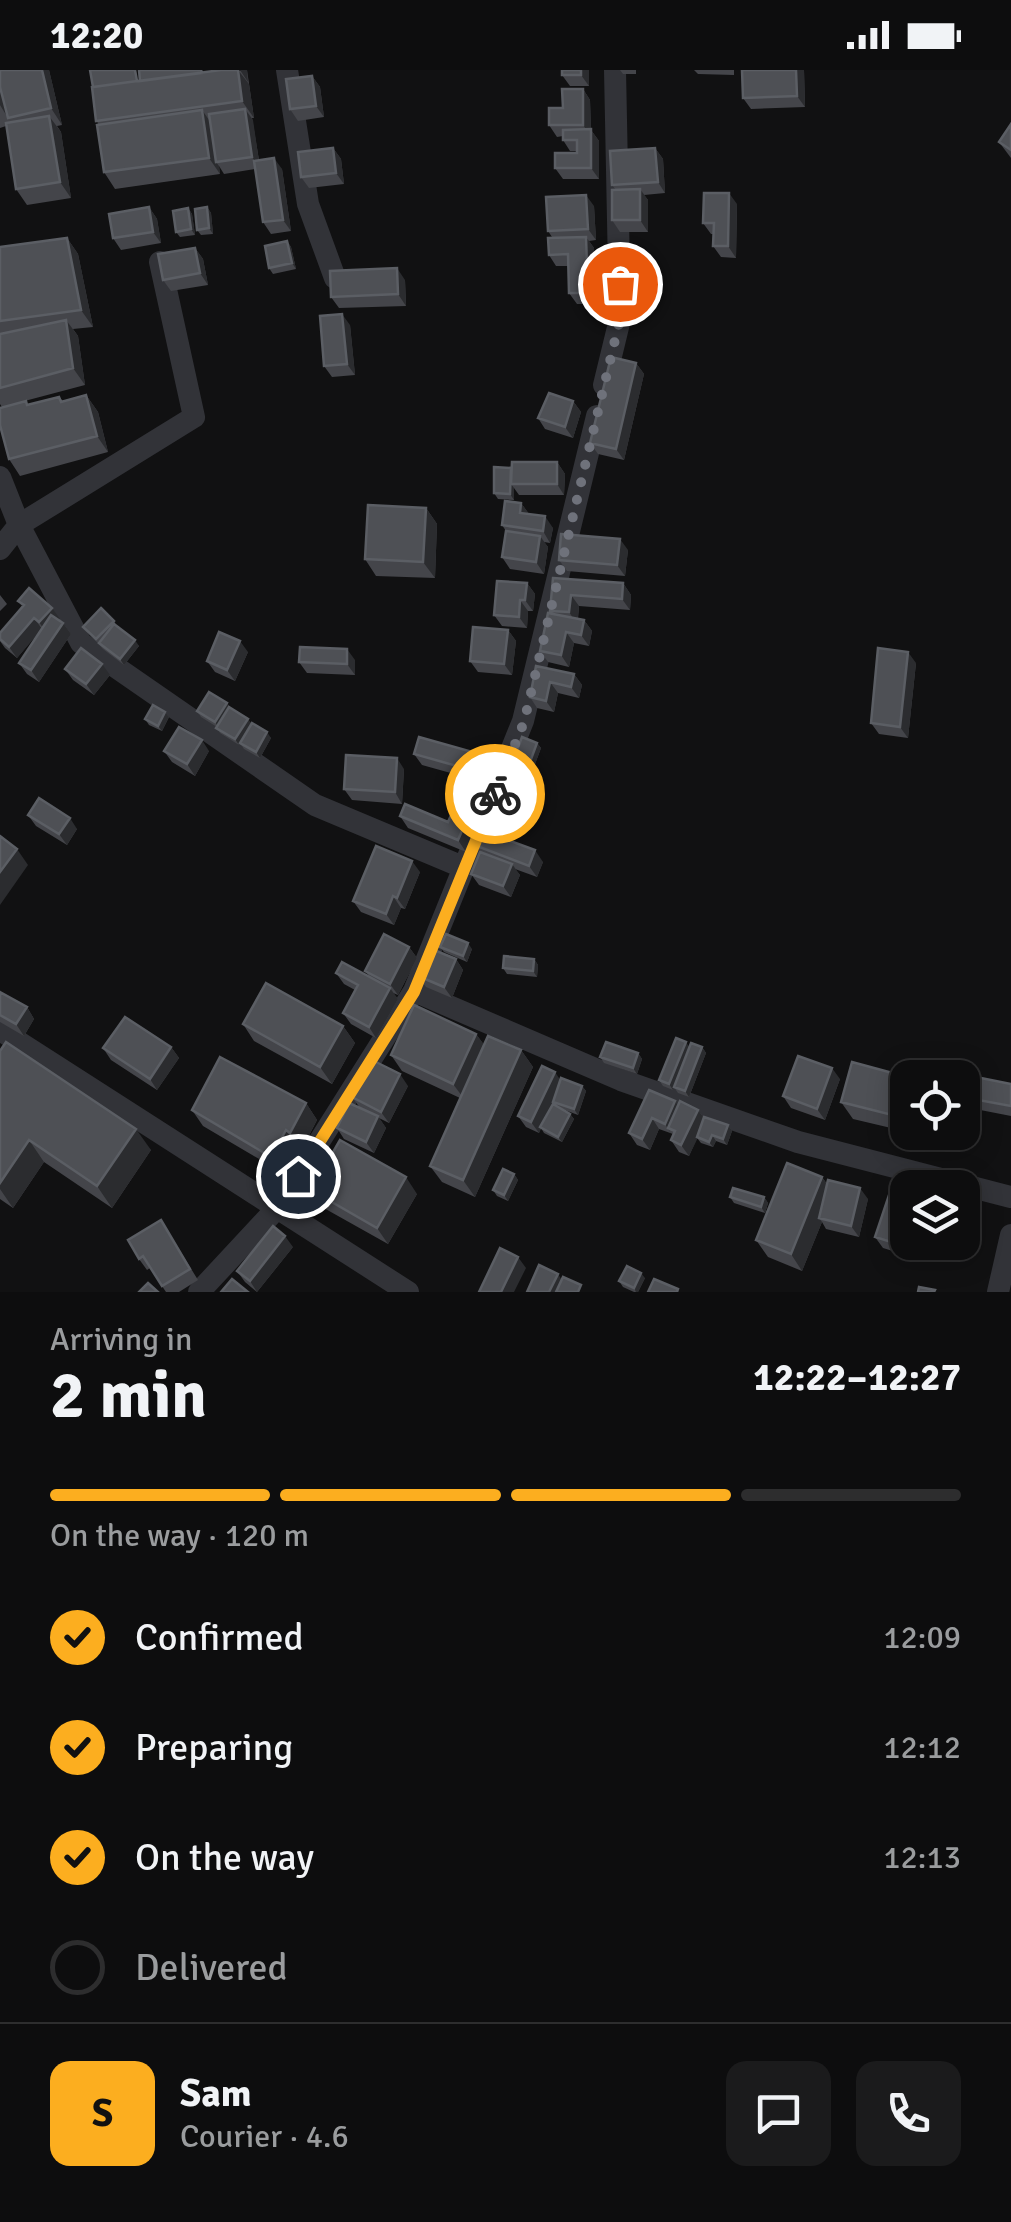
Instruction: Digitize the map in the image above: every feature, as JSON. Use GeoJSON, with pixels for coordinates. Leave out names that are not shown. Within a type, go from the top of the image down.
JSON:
{"type":"FeatureCollection","features":[{"type":"Feature","properties":{"kind":"street"},"geometry":{"type":"LineString","coordinates":[[287,70],[308,204],[336,278]]}},
{"type":"Feature","properties":{"kind":"street"},"geometry":{"type":"LineString","coordinates":[[198,1292],[278,1207],[414,992],[524,722],[620,319],[615,70]]}},
{"type":"Feature","properties":{"kind":"street"},"geometry":{"type":"LineString","coordinates":[[0,550],[19,525],[194,417],[160,262]]}},
{"type":"Feature","properties":{"kind":"street"},"geometry":{"type":"LineString","coordinates":[[0,477],[19,525],[80,644],[315,805],[466,868]]}},
{"type":"Feature","properties":{"kind":"street"},"geometry":{"type":"LineString","coordinates":[[414,992],[621,1080],[780,1136],[1011,1196]]}},
{"type":"Feature","properties":{"kind":"street"},"geometry":{"type":"LineString","coordinates":[[0,1030],[408,1292]]}},
{"type":"Feature","properties":{"kind":"street"},"geometry":{"type":"LineString","coordinates":[[998,1292],[1011,1235]]}},
{"type":"Feature","properties":{"kind":"building"},"geometry":{"type":"Polygon","coordinates":[[[0,70],[42,70],[51,108],[8,118],[0,70]]]}},
{"type":"Feature","properties":{"kind":"building"},"geometry":{"type":"Polygon","coordinates":[[[90,70],[135,70],[137,81],[93,87],[90,70]]]}},
{"type":"Feature","properties":{"kind":"building"},"geometry":{"type":"Polygon","coordinates":[[[139,70],[201,70],[202,73],[140,81],[139,70]]]}},
{"type":"Feature","properties":{"kind":"building"},"geometry":{"type":"Polygon","coordinates":[[[238,70],[242,101],[96,121],[92,87],[238,70]]]}},
{"type":"Feature","properties":{"kind":"building"},"geometry":{"type":"Polygon","coordinates":[[[562,70],[581,70],[581,75],[562,75],[562,70]]]}},
{"type":"Feature","properties":{"kind":"building"},"geometry":{"type":"Polygon","coordinates":[[[742,70],[796,70],[797,96],[743,98],[742,70]]]}},
{"type":"Feature","properties":{"kind":"building"},"geometry":{"type":"Polygon","coordinates":[[[312,76],[316,106],[290,109],[286,79],[312,76]]]}},
{"type":"Feature","properties":{"kind":"building"},"geometry":{"type":"Polygon","coordinates":[[[562,89],[583,89],[583,125],[549,125],[549,108],[563,108],[562,89]]]}},
{"type":"Feature","properties":{"kind":"building"},"geometry":{"type":"Polygon","coordinates":[[[245,109],[252,157],[216,162],[209,114],[245,109]]]}},
{"type":"Feature","properties":{"kind":"building"},"geometry":{"type":"Polygon","coordinates":[[[202,110],[209,158],[104,172],[97,125],[202,110]]]}},
{"type":"Feature","properties":{"kind":"building"},"geometry":{"type":"Polygon","coordinates":[[[49,116],[60,182],[16,189],[6,123],[49,116]]]}},
{"type":"Feature","properties":{"kind":"building"},"geometry":{"type":"Polygon","coordinates":[[[1011,124],[1011,150],[999,142],[1011,124]]]}},
{"type":"Feature","properties":{"kind":"building"},"geometry":{"type":"Polygon","coordinates":[[[591,129],[591,168],[555,168],[555,153],[577,153],[577,140],[563,140],[563,130],[591,129]]]}},
{"type":"Feature","properties":{"kind":"building"},"geometry":{"type":"Polygon","coordinates":[[[333,148],[336,173],[301,177],[298,152],[333,148]]]}},
{"type":"Feature","properties":{"kind":"building"},"geometry":{"type":"Polygon","coordinates":[[[655,148],[658,182],[612,185],[610,151],[655,148]]]}},
{"type":"Feature","properties":{"kind":"building"},"geometry":{"type":"Polygon","coordinates":[[[274,158],[283,220],[263,222],[254,161],[274,158]]]}},
{"type":"Feature","properties":{"kind":"building"},"geometry":{"type":"Polygon","coordinates":[[[640,189],[640,220],[612,220],[612,190],[640,189]]]}},
{"type":"Feature","properties":{"kind":"building"},"geometry":{"type":"Polygon","coordinates":[[[704,193],[729,193],[728,246],[713,246],[714,223],[703,223],[704,193]]]}},
{"type":"Feature","properties":{"kind":"building"},"geometry":{"type":"Polygon","coordinates":[[[586,195],[588,229],[548,231],[546,197],[586,195]]]}},
{"type":"Feature","properties":{"kind":"building"},"geometry":{"type":"Polygon","coordinates":[[[149,207],[153,232],[113,238],[109,214],[149,207]]]}},
{"type":"Feature","properties":{"kind":"building"},"geometry":{"type":"Polygon","coordinates":[[[207,207],[209,228],[197,230],[195,209],[207,207]]]}},
{"type":"Feature","properties":{"kind":"building"},"geometry":{"type":"Polygon","coordinates":[[[188,208],[191,229],[176,232],[173,211],[188,208]]]}},
{"type":"Feature","properties":{"kind":"building"},"geometry":{"type":"Polygon","coordinates":[[[586,237],[588,293],[569,293],[568,254],[549,255],[548,238],[586,237]]]}},
{"type":"Feature","properties":{"kind":"building"},"geometry":{"type":"Polygon","coordinates":[[[67,238],[81,310],[0,321],[0,247],[67,238]]]}},
{"type":"Feature","properties":{"kind":"building"},"geometry":{"type":"Polygon","coordinates":[[[287,241],[292,263],[269,268],[265,246],[287,241]]]}},
{"type":"Feature","properties":{"kind":"building"},"geometry":{"type":"Polygon","coordinates":[[[195,248],[200,273],[163,280],[158,254],[195,248]]]}},
{"type":"Feature","properties":{"kind":"building"},"geometry":{"type":"Polygon","coordinates":[[[397,268],[398,294],[331,297],[330,271],[397,268]]]}},
{"type":"Feature","properties":{"kind":"building"},"geometry":{"type":"Polygon","coordinates":[[[342,314],[347,364],[324,366],[320,316],[342,314]]]}},
{"type":"Feature","properties":{"kind":"building"},"geometry":{"type":"Polygon","coordinates":[[[66,320],[73,368],[0,388],[0,334],[66,320]]]}},
{"type":"Feature","properties":{"kind":"building"},"geometry":{"type":"Polygon","coordinates":[[[611,357],[636,363],[616,449],[590,443],[611,357]]]}},
{"type":"Feature","properties":{"kind":"building"},"geometry":{"type":"Polygon","coordinates":[[[549,393],[573,401],[565,427],[538,418],[549,393]]]}},
{"type":"Feature","properties":{"kind":"building"},"geometry":{"type":"Polygon","coordinates":[[[86,395],[97,436],[9,459],[0,408],[59,397],[61,402],[86,395]]]}},
{"type":"Feature","properties":{"kind":"building"},"geometry":{"type":"Polygon","coordinates":[[[512,462],[557,462],[557,484],[511,484],[512,462]]]}},
{"type":"Feature","properties":{"kind":"building"},"geometry":{"type":"Polygon","coordinates":[[[494,467],[511,468],[510,494],[494,493],[494,467]]]}},
{"type":"Feature","properties":{"kind":"building"},"geometry":{"type":"Polygon","coordinates":[[[505,501],[521,503],[520,513],[545,516],[543,531],[502,525],[505,501]]]}},
{"type":"Feature","properties":{"kind":"building"},"geometry":{"type":"Polygon","coordinates":[[[368,505],[426,508],[423,562],[365,559],[368,505]]]}},
{"type":"Feature","properties":{"kind":"building"},"geometry":{"type":"Polygon","coordinates":[[[506,531],[540,536],[536,562],[502,557],[506,531]]]}},
{"type":"Feature","properties":{"kind":"building"},"geometry":{"type":"Polygon","coordinates":[[[561,534],[620,539],[617,565],[559,560],[561,534]]]}},
{"type":"Feature","properties":{"kind":"building"},"geometry":{"type":"Polygon","coordinates":[[[553,578],[623,583],[622,599],[571,595],[569,612],[550,611],[553,578]]]}},
{"type":"Feature","properties":{"kind":"building"},"geometry":{"type":"Polygon","coordinates":[[[497,581],[527,583],[519,617],[494,615],[497,581]]]}},
{"type":"Feature","properties":{"kind":"building"},"geometry":{"type":"Polygon","coordinates":[[[29,588],[52,608],[39,622],[34,618],[9,647],[0,639],[0,633],[24,605],[18,601],[29,588]]]}},
{"type":"Feature","properties":{"kind":"building"},"geometry":{"type":"Polygon","coordinates":[[[101,608],[114,621],[96,639],[83,627],[101,608]]]}},
{"type":"Feature","properties":{"kind":"building"},"geometry":{"type":"Polygon","coordinates":[[[548,613],[584,620],[581,635],[566,632],[561,655],[540,651],[548,613]]]}},
{"type":"Feature","properties":{"kind":"building"},"geometry":{"type":"Polygon","coordinates":[[[51,615],[63,623],[31,670],[19,663],[51,615]]]}},
{"type":"Feature","properties":{"kind":"building"},"geometry":{"type":"Polygon","coordinates":[[[114,624],[135,640],[120,659],[99,643],[114,624]]]}},
{"type":"Feature","properties":{"kind":"building"},"geometry":{"type":"Polygon","coordinates":[[[473,627],[508,630],[504,664],[470,661],[473,627]]]}},
{"type":"Feature","properties":{"kind":"building"},"geometry":{"type":"Polygon","coordinates":[[[219,632],[240,641],[227,670],[207,661],[219,632]]]}},
{"type":"Feature","properties":{"kind":"building"},"geometry":{"type":"Polygon","coordinates":[[[300,647],[347,649],[347,664],[299,662],[300,647]]]}},
{"type":"Feature","properties":{"kind":"building"},"geometry":{"type":"Polygon","coordinates":[[[81,648],[102,664],[86,684],[65,669],[81,648]]]}},
{"type":"Feature","properties":{"kind":"building"},"geometry":{"type":"Polygon","coordinates":[[[878,648],[908,652],[900,727],[871,723],[878,648]]]}},
{"type":"Feature","properties":{"kind":"building"},"geometry":{"type":"Polygon","coordinates":[[[536,666],[574,674],[571,687],[550,682],[546,701],[530,697],[536,666]]]}},
{"type":"Feature","properties":{"kind":"building"},"geometry":{"type":"Polygon","coordinates":[[[209,692],[227,703],[215,722],[197,711],[209,692]]]}},
{"type":"Feature","properties":{"kind":"building"},"geometry":{"type":"Polygon","coordinates":[[[153,705],[165,712],[158,726],[145,719],[153,705]]]}},
{"type":"Feature","properties":{"kind":"building"},"geometry":{"type":"Polygon","coordinates":[[[229,707],[248,719],[235,739],[216,728],[229,707]]]}},
{"type":"Feature","properties":{"kind":"building"},"geometry":{"type":"Polygon","coordinates":[[[252,723],[267,732],[256,752],[240,743],[252,723]]]}},
{"type":"Feature","properties":{"kind":"building"},"geometry":{"type":"Polygon","coordinates":[[[179,727],[202,740],[187,764],[164,751],[179,727]]]}},
{"type":"Feature","properties":{"kind":"building"},"geometry":{"type":"Polygon","coordinates":[[[419,737],[487,756],[482,773],[414,754],[419,737]]]}},
{"type":"Feature","properties":{"kind":"building"},"geometry":{"type":"Polygon","coordinates":[[[522,737],[537,743],[524,778],[509,772],[522,737]]]}},
{"type":"Feature","properties":{"kind":"building"},"geometry":{"type":"Polygon","coordinates":[[[346,755],[397,758],[395,792],[344,789],[346,755]]]}},
{"type":"Feature","properties":{"kind":"building"},"geometry":{"type":"Polygon","coordinates":[[[504,789],[534,798],[530,808],[514,802],[509,817],[496,812],[504,789]]]}},
{"type":"Feature","properties":{"kind":"building"},"geometry":{"type":"Polygon","coordinates":[[[39,798],[70,818],[59,834],[28,815],[39,798]]]}},
{"type":"Feature","properties":{"kind":"building"},"geometry":{"type":"Polygon","coordinates":[[[405,804],[448,822],[456,804],[471,810],[458,840],[400,816],[405,804]]]}},
{"type":"Feature","properties":{"kind":"building"},"geometry":{"type":"Polygon","coordinates":[[[483,831],[535,850],[529,866],[477,846],[483,831]]]}},
{"type":"Feature","properties":{"kind":"building"},"geometry":{"type":"Polygon","coordinates":[[[0,836],[17,849],[0,872],[0,836]]]}},
{"type":"Feature","properties":{"kind":"building"},"geometry":{"type":"Polygon","coordinates":[[[376,846],[412,861],[386,914],[353,901],[376,846]]]}},
{"type":"Feature","properties":{"kind":"building"},"geometry":{"type":"Polygon","coordinates":[[[480,852],[512,864],[503,886],[471,874],[480,852]]]}},
{"type":"Feature","properties":{"kind":"building"},"geometry":{"type":"Polygon","coordinates":[[[384,934],[409,947],[390,984],[365,971],[384,934]]]}},
{"type":"Feature","properties":{"kind":"building"},"geometry":{"type":"Polygon","coordinates":[[[446,934],[468,943],[463,956],[440,947],[446,934]]]}},
{"type":"Feature","properties":{"kind":"building"},"geometry":{"type":"Polygon","coordinates":[[[429,948],[456,959],[444,987],[418,976],[429,948]]]}},
{"type":"Feature","properties":{"kind":"building"},"geometry":{"type":"Polygon","coordinates":[[[504,956],[534,959],[533,971],[503,968],[504,956]]]}},
{"type":"Feature","properties":{"kind":"building"},"geometry":{"type":"Polygon","coordinates":[[[342,962],[390,988],[369,1027],[343,1013],[358,985],[336,973],[342,962]]]}},
{"type":"Feature","properties":{"kind":"building"},"geometry":{"type":"Polygon","coordinates":[[[266,983],[343,1026],[320,1067],[243,1024],[266,983]]]}},
{"type":"Feature","properties":{"kind":"building"},"geometry":{"type":"Polygon","coordinates":[[[0,992],[27,1007],[16,1024],[0,1015],[0,992]]]}},
{"type":"Feature","properties":{"kind":"building"},"geometry":{"type":"Polygon","coordinates":[[[414,1005],[476,1034],[453,1084],[391,1055],[414,1005]]]}},
{"type":"Feature","properties":{"kind":"building"},"geometry":{"type":"Polygon","coordinates":[[[125,1017],[171,1047],[150,1079],[103,1048],[125,1017]]]}},
{"type":"Feature","properties":{"kind":"building"},"geometry":{"type":"Polygon","coordinates":[[[488,1036],[521,1050],[463,1180],[430,1166],[488,1036]]]}},
{"type":"Feature","properties":{"kind":"building"},"geometry":{"type":"Polygon","coordinates":[[[676,1038],[686,1042],[669,1084],[659,1080],[676,1038]]]}},
{"type":"Feature","properties":{"kind":"building"},"geometry":{"type":"Polygon","coordinates":[[[6,1042],[136,1129],[97,1186],[29,1140],[0,1183],[0,1051],[6,1042]]]}},
{"type":"Feature","properties":{"kind":"building"},"geometry":{"type":"Polygon","coordinates":[[[606,1042],[638,1053],[633,1068],[600,1057],[606,1042]]]}},
{"type":"Feature","properties":{"kind":"building"},"geometry":{"type":"Polygon","coordinates":[[[691,1043],[702,1047],[685,1091],[674,1087],[691,1043]]]}},
{"type":"Feature","properties":{"kind":"building"},"geometry":{"type":"Polygon","coordinates":[[[798,1056],[832,1068],[817,1109],[783,1096],[798,1056]]]}},
{"type":"Feature","properties":{"kind":"building"},"geometry":{"type":"Polygon","coordinates":[[[220,1057],[306,1103],[271,1157],[192,1110],[220,1057]]]}},
{"type":"Feature","properties":{"kind":"building"},"geometry":{"type":"Polygon","coordinates":[[[372,1060],[400,1074],[381,1112],[352,1097],[372,1060]]]}},
{"type":"Feature","properties":{"kind":"building"},"geometry":{"type":"Polygon","coordinates":[[[852,1062],[890,1072],[890,1114],[841,1102],[852,1062]]]}},
{"type":"Feature","properties":{"kind":"building"},"geometry":{"type":"Polygon","coordinates":[[[542,1066],[555,1072],[531,1122],[518,1116],[542,1066]]]}},
{"type":"Feature","properties":{"kind":"building"},"geometry":{"type":"Polygon","coordinates":[[[561,1078],[582,1086],[574,1109],[553,1102],[561,1078]]]}},
{"type":"Feature","properties":{"kind":"building"},"geometry":{"type":"Polygon","coordinates":[[[980,1078],[1011,1084],[1011,1106],[980,1100],[980,1078]]]}},
{"type":"Feature","properties":{"kind":"building"},"geometry":{"type":"Polygon","coordinates":[[[649,1090],[675,1101],[665,1124],[652,1118],[642,1139],[629,1133],[649,1090]]]}},
{"type":"Feature","properties":{"kind":"building"},"geometry":{"type":"Polygon","coordinates":[[[680,1101],[698,1110],[681,1145],[671,1140],[675,1131],[668,1128],[680,1101]]]}},
{"type":"Feature","properties":{"kind":"building"},"geometry":{"type":"Polygon","coordinates":[[[349,1103],[378,1116],[366,1142],[337,1128],[349,1103]]]}},
{"type":"Feature","properties":{"kind":"building"},"geometry":{"type":"Polygon","coordinates":[[[553,1104],[570,1114],[558,1137],[540,1127],[553,1104]]]}},
{"type":"Feature","properties":{"kind":"building"},"geometry":{"type":"Polygon","coordinates":[[[704,1117],[728,1125],[723,1139],[712,1135],[709,1142],[697,1137],[704,1117]]]}},
{"type":"Feature","properties":{"kind":"building"},"geometry":{"type":"Polygon","coordinates":[[[340,1140],[406,1177],[377,1228],[311,1190],[340,1140]]]}},
{"type":"Feature","properties":{"kind":"building"},"geometry":{"type":"Polygon","coordinates":[[[787,1163],[822,1177],[791,1254],[756,1240],[787,1163]]]}},
{"type":"Feature","properties":{"kind":"building"},"geometry":{"type":"Polygon","coordinates":[[[503,1169],[514,1174],[504,1195],[493,1190],[503,1169]]]}},
{"type":"Feature","properties":{"kind":"building"},"geometry":{"type":"Polygon","coordinates":[[[828,1180],[860,1188],[851,1226],[819,1218],[828,1180]]]}},
{"type":"Feature","properties":{"kind":"building"},"geometry":{"type":"Polygon","coordinates":[[[733,1188],[764,1197],[761,1207],[730,1197],[733,1188]]]}},
{"type":"Feature","properties":{"kind":"building"},"geometry":{"type":"Polygon","coordinates":[[[889,1195],[890,1195],[890,1242],[875,1237],[889,1195]]]}},
{"type":"Feature","properties":{"kind":"building"},"geometry":{"type":"Polygon","coordinates":[[[161,1220],[190,1269],[162,1286],[128,1240],[161,1220]]]}},
{"type":"Feature","properties":{"kind":"building"},"geometry":{"type":"Polygon","coordinates":[[[273,1226],[285,1236],[250,1281],[237,1271],[273,1226]]]}},
{"type":"Feature","properties":{"kind":"building"},"geometry":{"type":"Polygon","coordinates":[[[500,1248],[518,1257],[501,1292],[479,1292],[500,1248]]]}},
{"type":"Feature","properties":{"kind":"building"},"geometry":{"type":"Polygon","coordinates":[[[539,1265],[558,1274],[549,1292],[527,1292],[539,1265]]]}},
{"type":"Feature","properties":{"kind":"building"},"geometry":{"type":"Polygon","coordinates":[[[627,1266],[641,1273],[634,1288],[619,1281],[627,1266]]]}},
{"type":"Feature","properties":{"kind":"building"},"geometry":{"type":"Polygon","coordinates":[[[563,1277],[581,1285],[578,1292],[556,1292],[563,1277]]]}},
{"type":"Feature","properties":{"kind":"building"},"geometry":{"type":"Polygon","coordinates":[[[232,1279],[248,1292],[221,1292],[232,1279]]]}},
{"type":"Feature","properties":{"kind":"building"},"geometry":{"type":"Polygon","coordinates":[[[654,1279],[678,1289],[677,1292],[648,1292],[654,1279]]]}},
{"type":"Feature","properties":{"kind":"building"},"geometry":{"type":"Polygon","coordinates":[[[148,1283],[158,1292],[139,1292],[148,1283]]]}},
{"type":"Feature","properties":{"kind":"way so far"},"geometry":{"type":"LineString","coordinates":[[495,794],[524,722],[620,319],[620,284]]}},
{"type":"Feature","properties":{"kind":"route"},"geometry":{"type":"LineString","coordinates":[[298,1176],[414,992],[495,794]]}}]}
